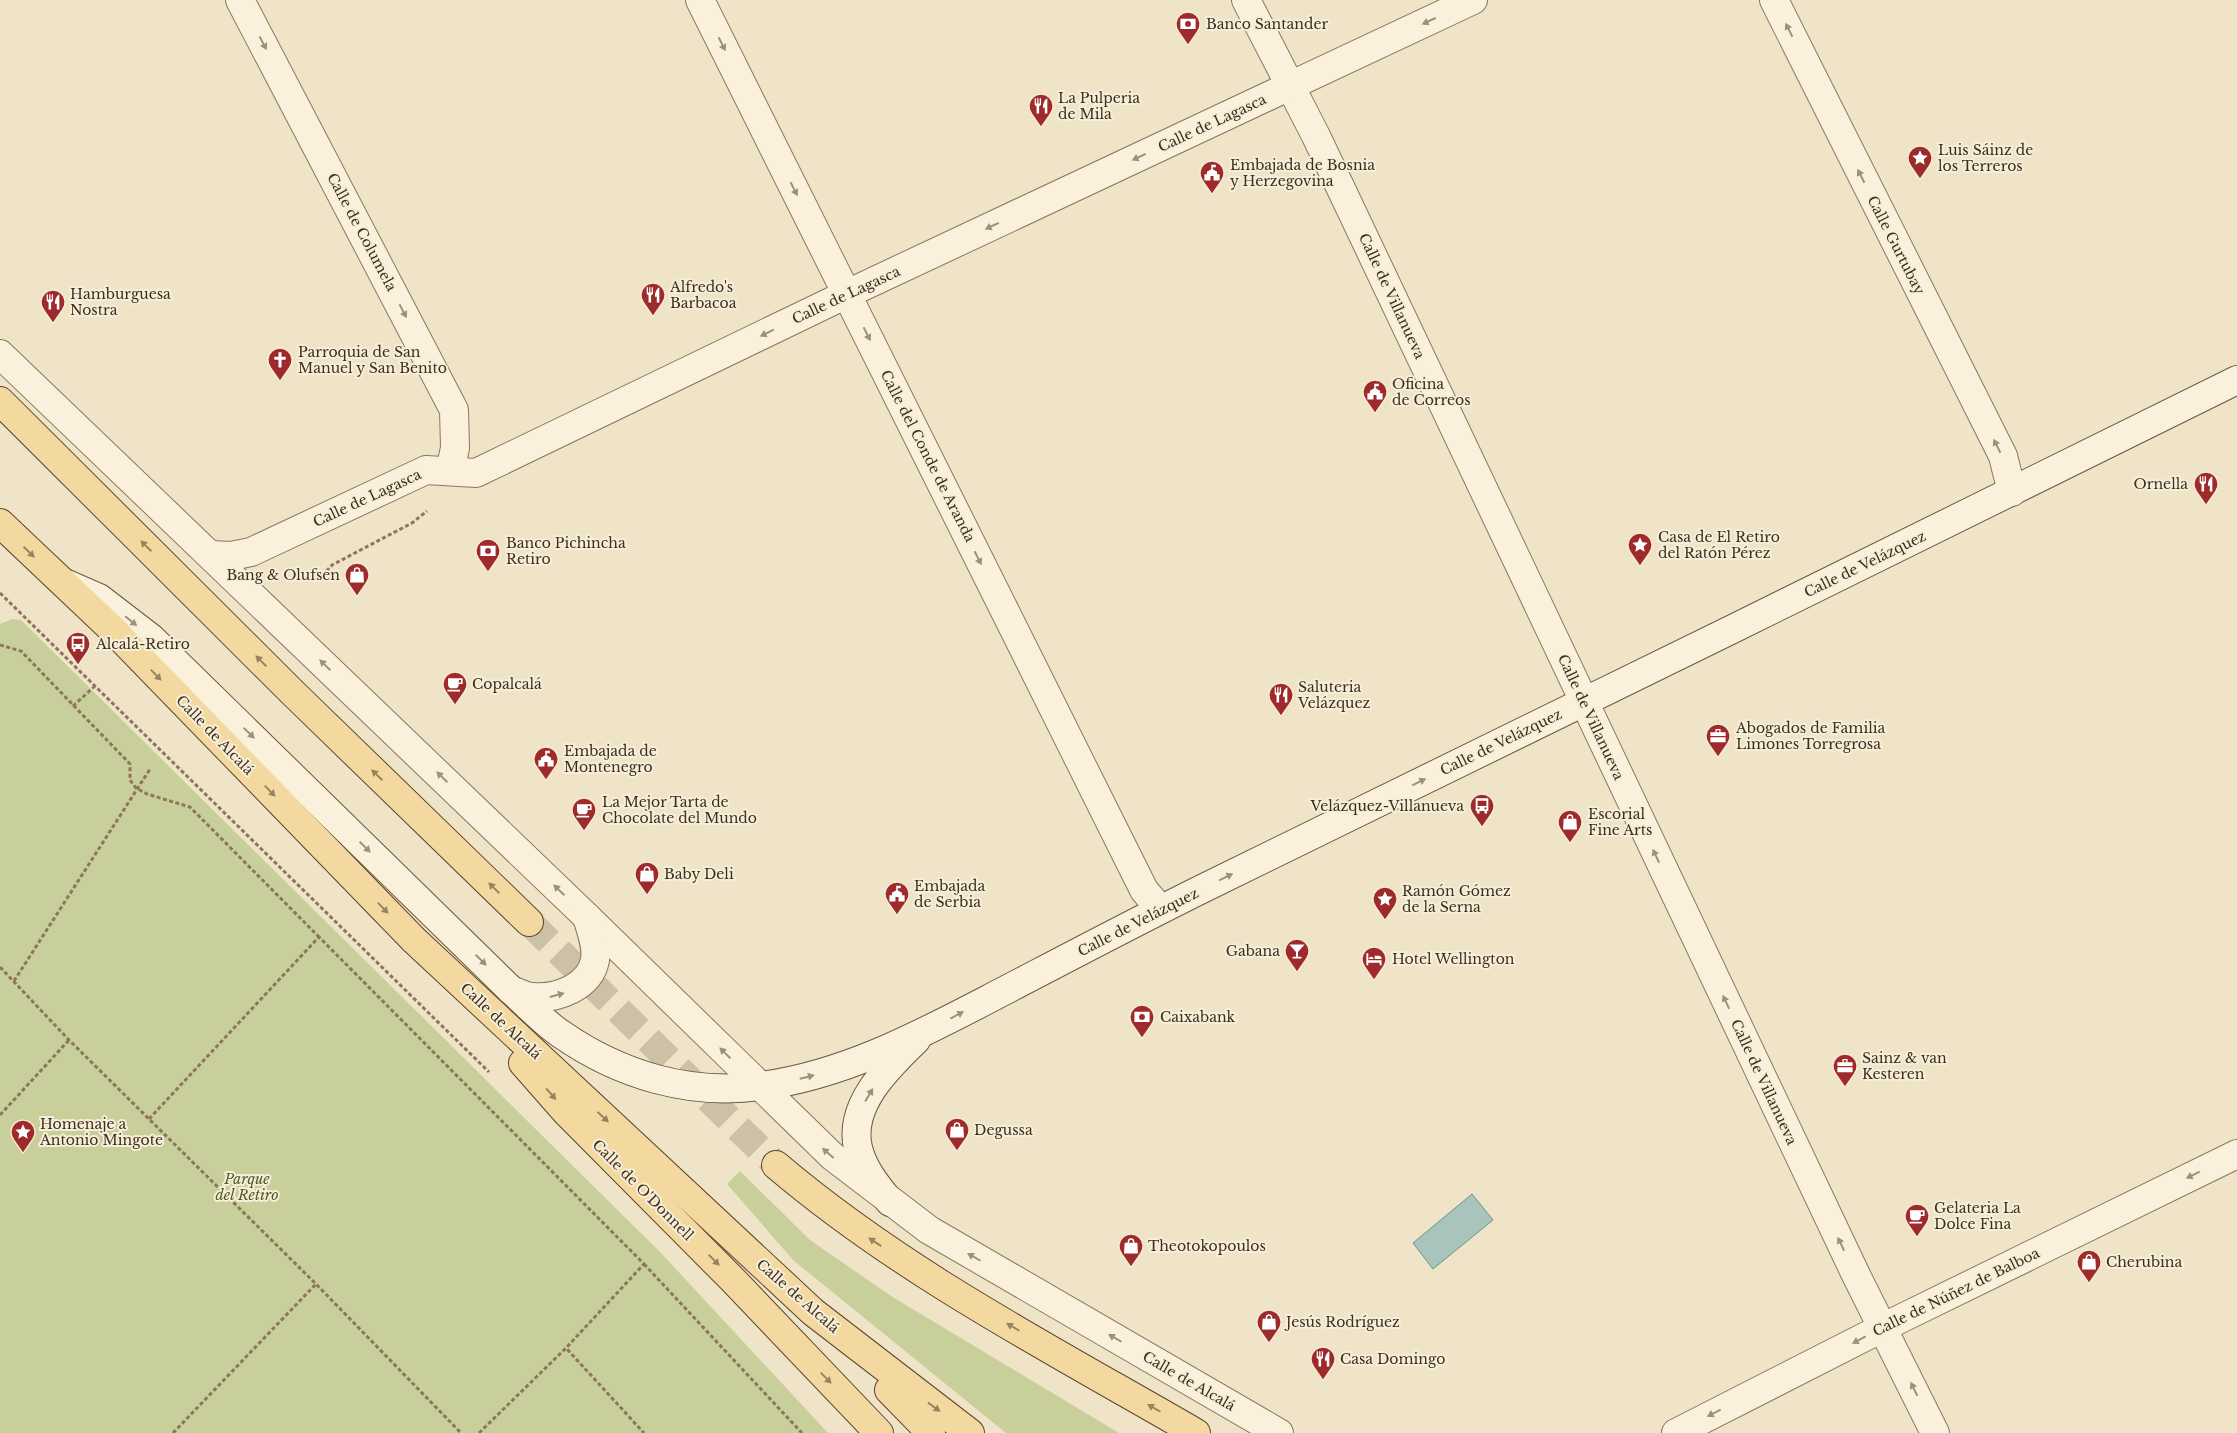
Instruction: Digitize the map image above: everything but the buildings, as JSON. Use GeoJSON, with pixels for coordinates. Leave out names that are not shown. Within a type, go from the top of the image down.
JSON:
{"type":"FeatureCollection","features":[{"type":"Feature","properties":{"kind":"main road"},"geometry":{"type":"LineString","coordinates":[[0,401],[293,693],[529,922]]}},
{"type":"Feature","properties":{"kind":"main road","name":"Calle de Alcalá"},"geometry":{"type":"LineString","coordinates":[[0,523],[113,630],[414,940],[813,1312],[970,1433]]}},
{"type":"Feature","properties":{"kind":"main road","name":"Calle de O'Donnell"},"geometry":{"type":"LineString","coordinates":[[414,940],[567,1113],[732,1279],[879,1433]]}},
{"type":"Feature","properties":{"kind":"main road"},"geometry":{"type":"LineString","coordinates":[[776,1165],[822,1204],[877,1243],[960,1296],[1196,1433]]}},
{"type":"Feature","properties":{"kind":"main road"},"geometry":{"type":"LineString","coordinates":[[813,1312],[931,1433]]}},
{"type":"Feature","properties":{"kind":"street","name":"Calle de Columela"},"geometry":{"type":"LineString","coordinates":[[240,0],[454,410],[454,448],[450,471]]}},
{"type":"Feature","properties":{"kind":"street","name":"Calle del Conde de Aranda"},"geometry":{"type":"LineString","coordinates":[[700,0],[1144,890],[1160,910]]}},
{"type":"Feature","properties":{"kind":"street","name":"Calle de Villanueva"},"geometry":{"type":"LineString","coordinates":[[1246,0],[1291,85],[1883,1328],[1936,1433]]}},
{"type":"Feature","properties":{"kind":"street","name":"Calle de Lagasca"},"geometry":{"type":"LineString","coordinates":[[211,556],[231,556],[251,552],[426,470],[476,473],[847,294],[1473,0]]}},
{"type":"Feature","properties":{"kind":"street","name":"Calle Gurtubay"},"geometry":{"type":"LineString","coordinates":[[1774,0],[2002,456],[2012,492]]}},
{"type":"Feature","properties":{"kind":"street","name":"Calle de Alcalá"},"geometry":{"type":"LineString","coordinates":[[0,354],[588,917],[832,1156],[890,1202],[944,1239],[1279,1433]]}},
{"type":"Feature","properties":{"kind":"street","name":"Calle de Velázquez"},"geometry":{"type":"LineString","coordinates":[[760,1087],[818,1074],[925,1032],[1160,910],[2237,380]]}},
{"type":"Feature","properties":{"kind":"street","name":"Calle de Alcalá"},"geometry":{"type":"LineString","coordinates":[[59,580],[99,598],[151,638],[511,990],[559,1033],[603,1059],[630,1070],[684,1087],[726,1089],[760,1087]]}},
{"type":"Feature","properties":{"kind":"street","name":"Calle de Alcalá"},"geometry":{"type":"LineString","coordinates":[[511,990],[531,998],[552,997],[564,994],[580,983],[589,973],[595,961],[595,944],[588,917]]}},
{"type":"Feature","properties":{"kind":"street"},"geometry":{"type":"LineString","coordinates":[[890,1202],[866,1167],[858,1148],[856,1130],[868,1095],[905,1051],[925,1032]]}},
{"type":"Feature","properties":{"kind":"street","name":"Calle de Núñez de Balboa"},"geometry":{"type":"LineString","coordinates":[[1676,1433],[1883,1328],[2237,1154]]}},
{"type":"Feature","properties":{"kind":"path"},"geometry":{"type":"LineString","coordinates":[[322,576],[332,564],[412,523],[433,506]]}},
{"type":"Feature","properties":{"kind":"path"},"geometry":{"type":"LineString","coordinates":[[0,593],[496,1078]]}},
{"type":"Feature","properties":{"kind":"path"},"geometry":{"type":"LineString","coordinates":[[0,645],[21,651],[130,764],[130,780],[136,788],[147,794],[190,807],[644,1264],[802,1433]]}},
{"type":"Feature","properties":{"kind":"path"},"geometry":{"type":"LineString","coordinates":[[73,706],[95,686]]}},
{"type":"Feature","properties":{"kind":"path"},"geometry":{"type":"LineString","coordinates":[[14,981],[150,768]]}},
{"type":"Feature","properties":{"kind":"path"},"geometry":{"type":"LineString","coordinates":[[148,1119],[319,937]]}},
{"type":"Feature","properties":{"kind":"path"},"geometry":{"type":"LineString","coordinates":[[0,967],[69,1040],[316,1284],[461,1433]]}},
{"type":"Feature","properties":{"kind":"path"},"geometry":{"type":"LineString","coordinates":[[0,1115],[69,1040]]}},
{"type":"Feature","properties":{"kind":"path"},"geometry":{"type":"LineString","coordinates":[[480,1433],[566,1348],[644,1264]]}},
{"type":"Feature","properties":{"kind":"path"},"geometry":{"type":"LineString","coordinates":[[173,1433],[316,1284]]}},
{"type":"Feature","properties":{"kind":"path"},"geometry":{"type":"LineString","coordinates":[[566,1348],[644,1433]]}},
{"type":"Feature","properties":{"kind":"green space","name":"Parque del Retiro"},"geometry":{"type":"Polygon","coordinates":[[[13,619],[21,620],[661,1253],[828,1433],[0,1433],[0,624],[13,619]]]}},
{"type":"Feature","properties":{"kind":"green space"},"geometry":{"type":"Polygon","coordinates":[[[740,1171],[810,1240],[891,1296],[1119,1433],[1006,1433],[793,1260],[727,1184],[740,1171]]]}},
{"type":"Feature","properties":{"kind":"water"},"geometry":{"type":"Polygon","coordinates":[[[1472,1194],[1493,1220],[1433,1269],[1413,1243],[1472,1194]]]}},
{"type":"Feature","properties":{"kind":"tunnel"},"geometry":{"type":"LineString","coordinates":[[529,922],[776,1165]]}},
{"type":"Feature","properties":{"kind":"place","name":"Banco Santander"},"geometry":{"type":"Point","coordinates":[1188,45]}},
{"type":"Feature","properties":{"kind":"place","name":"La Pulperia de Mila"},"geometry":{"type":"Point","coordinates":[1041,127]}},
{"type":"Feature","properties":{"kind":"place","name":"Luis Sáinz de los Terreros"},"geometry":{"type":"Point","coordinates":[1920,179]}},
{"type":"Feature","properties":{"kind":"place","name":"Embajada de Bosnia y Herzegovina"},"geometry":{"type":"Point","coordinates":[1212,194]}},
{"type":"Feature","properties":{"kind":"place","name":"Alfredo's Barbacoa"},"geometry":{"type":"Point","coordinates":[653,316]}},
{"type":"Feature","properties":{"kind":"place","name":"Hamburguesa Nostra"},"geometry":{"type":"Point","coordinates":[53,323]}},
{"type":"Feature","properties":{"kind":"place","name":"Parroquia de San Manuel y San Benito"},"geometry":{"type":"Point","coordinates":[280,381]}},
{"type":"Feature","properties":{"kind":"place","name":"Oficina de Correos"},"geometry":{"type":"Point","coordinates":[1375,413]}},
{"type":"Feature","properties":{"kind":"place","name":"Ornella"},"geometry":{"type":"Point","coordinates":[2206,505]}},
{"type":"Feature","properties":{"kind":"place","name":"Casa de El Retiro del Ratón Pérez"},"geometry":{"type":"Point","coordinates":[1640,566]}},
{"type":"Feature","properties":{"kind":"place","name":"Banco Pichincha Retiro"},"geometry":{"type":"Point","coordinates":[488,572]}},
{"type":"Feature","properties":{"kind":"place","name":"Bang & Olufsen"},"geometry":{"type":"Point","coordinates":[357,596]}},
{"type":"Feature","properties":{"kind":"place","name":"Alcalá-Retiro"},"geometry":{"type":"Point","coordinates":[78,665]}},
{"type":"Feature","properties":{"kind":"place","name":"Copalcalá"},"geometry":{"type":"Point","coordinates":[455,705]}},
{"type":"Feature","properties":{"kind":"place","name":"Saluteria Velázquez"},"geometry":{"type":"Point","coordinates":[1281,716]}},
{"type":"Feature","properties":{"kind":"place","name":"Abogados de Familia Limones Torregrosa"},"geometry":{"type":"Point","coordinates":[1718,757]}},
{"type":"Feature","properties":{"kind":"place","name":"Embajada de Montenegro"},"geometry":{"type":"Point","coordinates":[546,780]}},
{"type":"Feature","properties":{"kind":"place","name":"Velázquez-Villanueva"},"geometry":{"type":"Point","coordinates":[1482,827]}},
{"type":"Feature","properties":{"kind":"place","name":"La Mejor Tarta de Chocolate del Mundo"},"geometry":{"type":"Point","coordinates":[584,831]}},
{"type":"Feature","properties":{"kind":"place","name":"Escorial Fine Arts"},"geometry":{"type":"Point","coordinates":[1570,843]}},
{"type":"Feature","properties":{"kind":"place","name":"Baby Deli"},"geometry":{"type":"Point","coordinates":[647,895]}},
{"type":"Feature","properties":{"kind":"place","name":"Embajada de Serbia"},"geometry":{"type":"Point","coordinates":[897,915]}},
{"type":"Feature","properties":{"kind":"place","name":"Ramón Gómez de la Serna"},"geometry":{"type":"Point","coordinates":[1385,920]}},
{"type":"Feature","properties":{"kind":"place","name":"Gabana"},"geometry":{"type":"Point","coordinates":[1297,972]}},
{"type":"Feature","properties":{"kind":"place","name":"Hotel Wellington"},"geometry":{"type":"Point","coordinates":[1374,980]}},
{"type":"Feature","properties":{"kind":"place","name":"Caixabank"},"geometry":{"type":"Point","coordinates":[1142,1038]}},
{"type":"Feature","properties":{"kind":"place","name":"Sainz & van Kesteren"},"geometry":{"type":"Point","coordinates":[1845,1087]}},
{"type":"Feature","properties":{"kind":"place","name":"Degussa"},"geometry":{"type":"Point","coordinates":[957,1151]}},
{"type":"Feature","properties":{"kind":"place","name":"Homenaje a Antonio Mingote"},"geometry":{"type":"Point","coordinates":[23,1153]}},
{"type":"Feature","properties":{"kind":"place","name":"Gelateria La Dolce Fina"},"geometry":{"type":"Point","coordinates":[1917,1237]}},
{"type":"Feature","properties":{"kind":"place","name":"Theotokopoulos"},"geometry":{"type":"Point","coordinates":[1131,1267]}},
{"type":"Feature","properties":{"kind":"place","name":"Cherubina"},"geometry":{"type":"Point","coordinates":[2089,1283]}},
{"type":"Feature","properties":{"kind":"place","name":"Jesús Rodríguez"},"geometry":{"type":"Point","coordinates":[1269,1343]}},
{"type":"Feature","properties":{"kind":"place","name":"Casa Domingo"},"geometry":{"type":"Point","coordinates":[1323,1380]}}]}
